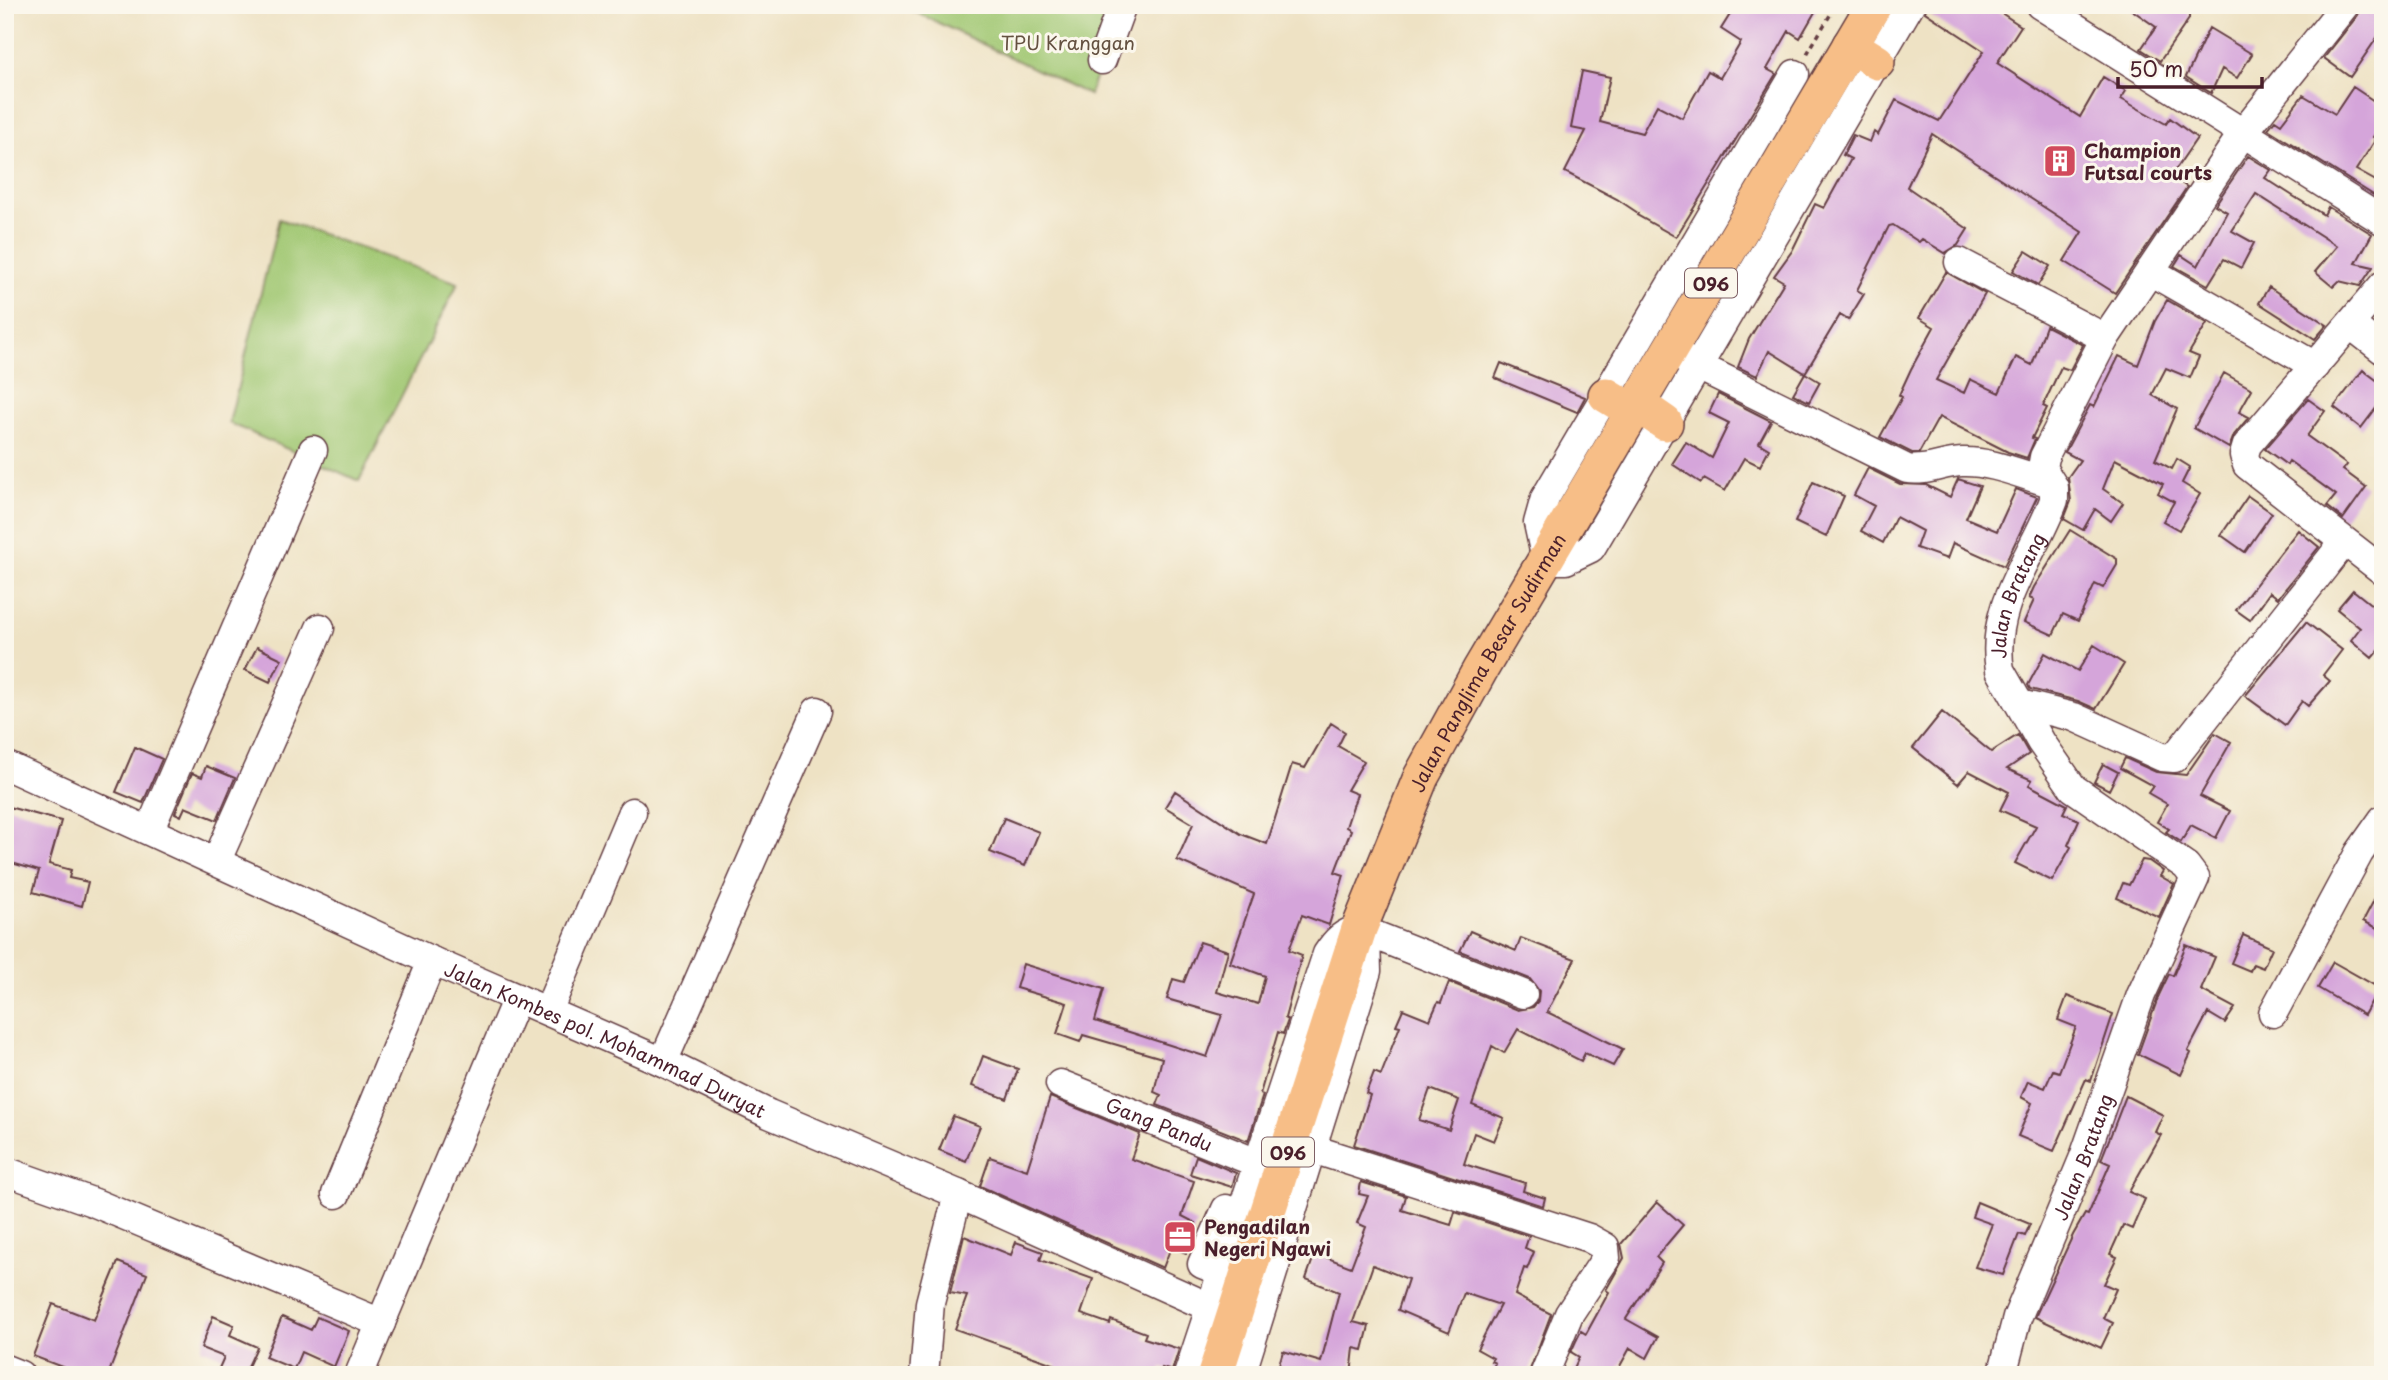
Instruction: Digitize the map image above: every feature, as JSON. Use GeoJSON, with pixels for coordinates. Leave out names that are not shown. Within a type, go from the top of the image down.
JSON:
{"type":"FeatureCollection","features":[{"type":"Feature","properties":{"kind":"main road","name":"Jalan Panglima Besar Sudirman"},"geometry":{"type":"LineString","coordinates":[[1215,1375],[1222,1312],[1253,1218],[1302,1145],[1307,1052],[1387,855],[1430,761],[1480,670],[1636,409],[1685,359],[1864,54],[1874,5]]}},
{"type":"Feature","properties":{"kind":"street"},"geometry":{"type":"LineString","coordinates":[[1102,60],[1122,5]]}},
{"type":"Feature","properties":{"kind":"street"},"geometry":{"type":"LineString","coordinates":[[1864,54],[1910,5]]}},
{"type":"Feature","properties":{"kind":"street"},"geometry":{"type":"LineString","coordinates":[[2040,5],[2383,221]]}},
{"type":"Feature","properties":{"kind":"street","name":"Jalan Bratang"},"geometry":{"type":"LineString","coordinates":[[2002,1375],[2017,1318],[2084,1157],[2141,995],[2195,878],[2186,866],[2073,788],[2000,670],[1997,654],[2000,624],[2012,584],[2054,500],[2054,487],[2048,482],[2042,468],[2044,457],[2105,338],[2244,133],[2346,5]]}},
{"type":"Feature","properties":{"kind":"street"},"geometry":{"type":"LineString","coordinates":[[1636,409],[1795,74]]}},
{"type":"Feature","properties":{"kind":"street"},"geometry":{"type":"LineString","coordinates":[[1959,262],[2105,338]]}},
{"type":"Feature","properties":{"kind":"street"},"geometry":{"type":"LineString","coordinates":[[2150,271],[2315,366]]}},
{"type":"Feature","properties":{"kind":"street"},"geometry":{"type":"LineString","coordinates":[[2383,285],[2247,445],[2244,455],[2248,465],[2383,570]]}},
{"type":"Feature","properties":{"kind":"street"},"geometry":{"type":"LineString","coordinates":[[2351,325],[2383,350]]}},
{"type":"Feature","properties":{"kind":"street"},"geometry":{"type":"LineString","coordinates":[[1685,359],[1907,469],[1920,471],[1957,462],[1980,463],[2048,482]]}},
{"type":"Feature","properties":{"kind":"street"},"geometry":{"type":"LineString","coordinates":[[150,829],[313,450]]}},
{"type":"Feature","properties":{"kind":"street"},"geometry":{"type":"LineString","coordinates":[[2020,704],[2074,717],[2162,757],[2174,758],[2344,542]]}},
{"type":"Feature","properties":{"kind":"street"},"geometry":{"type":"LineString","coordinates":[[217,860],[320,628]]}},
{"type":"Feature","properties":{"kind":"street"},"geometry":{"type":"LineString","coordinates":[[663,1062],[817,711]]}},
{"type":"Feature","properties":{"kind":"street","name":"Jalan Kombes pol. Mohammad Duryat"},"geometry":{"type":"LineString","coordinates":[[5,765],[150,829],[432,961],[663,1062],[769,1114],[958,1194],[1222,1312]]}},
{"type":"Feature","properties":{"kind":"street"},"geometry":{"type":"LineString","coordinates":[[548,1011],[632,812]]}},
{"type":"Feature","properties":{"kind":"street"},"geometry":{"type":"LineString","coordinates":[[2273,1013],[2359,853],[2383,819]]}},
{"type":"Feature","properties":{"kind":"street"},"geometry":{"type":"LineString","coordinates":[[1359,929],[1523,994]]}},
{"type":"Feature","properties":{"kind":"street"},"geometry":{"type":"LineString","coordinates":[[1241,1375],[1302,1145],[1367,971],[1366,937],[1359,929]]}},
{"type":"Feature","properties":{"kind":"street"},"geometry":{"type":"LineString","coordinates":[[336,1194],[432,961]]}},
{"type":"Feature","properties":{"kind":"street"},"geometry":{"type":"LineString","coordinates":[[359,1375],[517,998]]}},
{"type":"Feature","properties":{"kind":"street"},"geometry":{"type":"LineString","coordinates":[[1233,1277],[1202,1264],[1223,1209],[1253,1218],[1257,1163],[1307,1052]]}},
{"type":"Feature","properties":{"kind":"street","name":"Gang Pandu"},"geometry":{"type":"LineString","coordinates":[[1060,1084],[1257,1163]]}},
{"type":"Feature","properties":{"kind":"street"},"geometry":{"type":"LineString","coordinates":[[1302,1145],[1589,1238],[1605,1247],[1606,1258],[1569,1314],[1544,1375]]}},
{"type":"Feature","properties":{"kind":"street"},"geometry":{"type":"LineString","coordinates":[[5,1171],[95,1203],[381,1324]]}},
{"type":"Feature","properties":{"kind":"street"},"geometry":{"type":"LineString","coordinates":[[924,1375],[930,1303],[958,1194]]}},
{"type":"Feature","properties":{"kind":"street"},"geometry":{"type":"LineString","coordinates":[[1188,1375],[1222,1312]]}},
{"type":"Feature","properties":{"kind":"street"},"geometry":{"type":"LineString","coordinates":[[5,1369],[20,1375]]}},
{"type":"Feature","properties":{"kind":"path"},"geometry":{"type":"LineString","coordinates":[[1795,74],[1836,5]]}},
{"type":"Feature","properties":{"kind":"green space","name":"TPU Kranggan"},"geometry":{"type":"Polygon","coordinates":[[[901,5],[1122,5],[1089,95],[901,5]]]}},
{"type":"Feature","properties":{"kind":"green space"},"geometry":{"type":"Polygon","coordinates":[[[279,219],[458,283],[359,481],[229,423],[279,219]]]}},
{"type":"Feature","properties":{"kind":"building"},"geometry":{"type":"Polygon","coordinates":[[[1736,5],[1819,5],[1800,38],[1789,31],[1767,69],[1776,74],[1676,237],[1637,215],[1638,213],[1617,199],[1565,172],[1586,131],[1571,128],[1582,71],[1610,77],[1600,122],[1642,133],[1657,105],[1682,118],[1708,71],[1720,78],[1741,42],[1721,29],[1736,5]]]}},
{"type":"Feature","properties":{"kind":"building"},"geometry":{"type":"Polygon","coordinates":[[[1927,5],[1989,5],[2021,26],[1997,63],[2080,117],[2103,77],[2126,91],[2121,99],[2166,124],[2170,118],[2197,138],[2171,176],[2187,187],[2115,293],[2064,261],[2082,232],[1932,134],[1907,187],[1968,229],[1958,245],[1945,253],[1922,239],[1919,242],[1893,225],[1889,226],[1857,290],[1864,294],[1848,320],[1840,315],[1805,373],[1769,351],[1757,376],[1738,367],[1749,339],[1784,282],[1774,276],[1792,251],[1815,204],[1824,208],[1851,159],[1843,155],[1853,135],[1870,142],[1874,132],[1878,135],[1896,100],[1939,121],[1984,51],[1925,12],[1927,5]]]}},
{"type":"Feature","properties":{"kind":"building"},"geometry":{"type":"Polygon","coordinates":[[[2125,5],[2178,5],[2189,13],[2189,19],[2160,61],[2141,49],[2156,27],[2125,5]]]}},
{"type":"Feature","properties":{"kind":"building"},"geometry":{"type":"Polygon","coordinates":[[[2361,5],[2375,5],[2383,10],[2383,29],[2350,77],[2324,58],[2358,15],[2361,5]]]}},
{"type":"Feature","properties":{"kind":"building"},"geometry":{"type":"Polygon","coordinates":[[[2209,28],[2252,54],[2237,78],[2222,69],[2211,93],[2186,77],[2209,28]]]}},
{"type":"Feature","properties":{"kind":"building"},"geometry":{"type":"Polygon","coordinates":[[[2353,87],[2383,107],[2383,122],[2373,137],[2376,139],[2356,170],[2383,185],[2383,201],[2268,129],[2275,120],[2281,124],[2303,95],[2335,114],[2353,87]]]}},
{"type":"Feature","properties":{"kind":"building"},"geometry":{"type":"Polygon","coordinates":[[[2248,156],[2271,170],[2265,178],[2293,196],[2324,215],[2328,207],[2372,234],[2356,263],[2373,267],[2360,286],[2339,281],[2333,287],[2315,272],[2337,246],[2256,194],[2232,231],[2254,243],[2241,268],[2224,259],[2208,285],[2174,266],[2181,255],[2198,266],[2227,212],[2215,205],[2248,156]]]}},
{"type":"Feature","properties":{"kind":"building"},"geometry":{"type":"Polygon","coordinates":[[[2026,251],[2050,266],[2038,285],[2013,271],[2026,251]]]}},
{"type":"Feature","properties":{"kind":"building"},"geometry":{"type":"Polygon","coordinates":[[[1946,272],[1985,294],[1936,380],[1964,393],[1970,379],[1999,393],[2016,357],[2032,365],[2046,326],[2083,345],[2070,370],[2061,367],[2043,406],[2047,408],[2032,438],[2035,439],[2027,458],[2008,452],[1939,417],[1919,453],[1912,453],[1880,437],[1902,397],[1899,395],[1911,369],[1934,327],[1919,318],[1946,272]]]}},
{"type":"Feature","properties":{"kind":"building"},"geometry":{"type":"Polygon","coordinates":[[[2269,287],[2327,325],[2315,339],[2259,303],[2269,287]]]}},
{"type":"Feature","properties":{"kind":"building"},"geometry":{"type":"Polygon","coordinates":[[[2167,300],[2207,323],[2189,353],[2199,357],[2190,378],[2166,368],[2152,395],[2177,409],[2155,460],[2172,469],[2177,459],[2190,467],[2182,483],[2200,494],[2179,530],[2163,521],[2174,502],[2158,493],[2163,484],[2115,459],[2103,489],[2123,503],[2111,521],[2095,509],[2083,530],[2064,519],[2071,501],[2068,477],[2080,460],[2065,452],[2090,405],[2094,407],[2119,356],[2138,365],[2155,321],[2167,300]]]}},
{"type":"Feature","properties":{"kind":"building"},"geometry":{"type":"Polygon","coordinates":[[[1501,363],[1585,397],[1577,412],[1495,378],[1501,363]]]}},
{"type":"Feature","properties":{"kind":"building"},"geometry":{"type":"Polygon","coordinates":[[[2363,370],[2383,385],[2383,399],[2361,428],[2334,407],[2363,370]]]}},
{"type":"Feature","properties":{"kind":"building"},"geometry":{"type":"Polygon","coordinates":[[[1805,373],[1820,382],[1809,402],[1793,394],[1805,373]]]}},
{"type":"Feature","properties":{"kind":"building"},"geometry":{"type":"Polygon","coordinates":[[[2224,373],[2252,389],[2239,412],[2249,417],[2234,435],[2229,448],[2194,428],[2224,373]]]}},
{"type":"Feature","properties":{"kind":"building"},"geometry":{"type":"Polygon","coordinates":[[[1718,394],[1771,421],[1759,443],[1769,449],[1760,466],[1744,458],[1725,491],[1704,479],[1701,483],[1672,464],[1686,442],[1712,458],[1729,423],[1709,413],[1718,394]]]}},
{"type":"Feature","properties":{"kind":"building"},"geometry":{"type":"Polygon","coordinates":[[[2308,399],[2325,411],[2307,436],[2347,465],[2343,470],[2366,487],[2343,519],[2327,506],[2336,495],[2289,461],[2287,465],[2265,449],[2308,399]]]}},
{"type":"Feature","properties":{"kind":"building"},"geometry":{"type":"Polygon","coordinates":[[[1868,468],[1900,484],[1926,485],[1950,497],[1958,479],[1980,486],[1966,518],[1997,531],[2016,489],[2037,497],[2004,566],[1953,543],[1947,559],[1916,548],[1922,531],[1896,517],[1883,543],[1861,531],[1874,506],[1854,495],[1868,468]]]}},
{"type":"Feature","properties":{"kind":"building"},"geometry":{"type":"Polygon","coordinates":[[[1813,482],[1844,496],[1826,537],[1795,522],[1813,482]]]}},
{"type":"Feature","properties":{"kind":"building"},"geometry":{"type":"Polygon","coordinates":[[[2248,496],[2272,513],[2245,552],[2221,535],[2248,496]]]}},
{"type":"Feature","properties":{"kind":"building"},"geometry":{"type":"Polygon","coordinates":[[[2070,530],[2117,559],[2117,565],[2103,588],[2095,584],[2078,621],[2063,614],[2053,635],[2024,622],[2034,600],[2029,598],[2034,587],[2070,530]]]}},
{"type":"Feature","properties":{"kind":"building"},"geometry":{"type":"Polygon","coordinates":[[[2298,530],[2319,547],[2278,598],[2270,592],[2250,620],[2236,610],[2298,530]]]}},
{"type":"Feature","properties":{"kind":"building"},"geometry":{"type":"Polygon","coordinates":[[[2353,590],[2383,614],[2383,645],[2372,658],[2351,640],[2360,628],[2337,609],[2353,590]]]}},
{"type":"Feature","properties":{"kind":"building"},"geometry":{"type":"Polygon","coordinates":[[[2306,622],[2342,650],[2323,675],[2330,681],[2308,706],[2302,701],[2285,725],[2245,696],[2306,622]]]}},
{"type":"Feature","properties":{"kind":"building"},"geometry":{"type":"Polygon","coordinates":[[[2094,645],[2124,664],[2096,709],[2078,701],[2030,689],[2028,685],[2045,653],[2078,671],[2094,645]]]}},
{"type":"Feature","properties":{"kind":"building"},"geometry":{"type":"Polygon","coordinates":[[[257,647],[282,659],[270,682],[245,670],[257,647]]]}},
{"type":"Feature","properties":{"kind":"building"},"geometry":{"type":"Polygon","coordinates":[[[1942,712],[1991,752],[2018,735],[2029,754],[2007,769],[2032,780],[2029,785],[2067,805],[2063,813],[2079,820],[2068,845],[2071,847],[2052,881],[2015,863],[2036,826],[2000,810],[2009,792],[1969,771],[1958,784],[1913,748],[1942,712]]]}},
{"type":"Feature","properties":{"kind":"building"},"geometry":{"type":"Polygon","coordinates":[[[1331,723],[1345,732],[1338,746],[1364,761],[1347,790],[1357,794],[1346,827],[1351,830],[1335,872],[1344,875],[1329,925],[1302,915],[1289,950],[1302,955],[1285,1018],[1288,1020],[1283,1034],[1278,1032],[1260,1094],[1263,1095],[1248,1141],[1157,1105],[1161,1095],[1154,1092],[1162,1058],[1083,1035],[1080,1042],[1057,1034],[1067,1003],[1016,988],[1023,964],[1104,989],[1095,1021],[1207,1057],[1222,1015],[1167,999],[1173,979],[1184,982],[1200,942],[1228,951],[1217,992],[1258,1004],[1265,976],[1230,963],[1254,894],[1177,860],[1193,824],[1165,807],[1175,791],[1241,834],[1267,844],[1292,764],[1305,768],[1331,723]]]}},
{"type":"Feature","properties":{"kind":"building"},"geometry":{"type":"Polygon","coordinates":[[[2215,733],[2231,742],[2200,796],[2230,811],[2216,838],[2191,825],[2181,842],[2166,832],[2169,829],[2157,822],[2167,804],[2148,793],[2153,786],[2120,768],[2125,758],[2156,772],[2186,775],[2215,733]]]}},
{"type":"Feature","properties":{"kind":"building"},"geometry":{"type":"Polygon","coordinates":[[[135,747],[162,759],[143,803],[116,792],[135,747]]]}},
{"type":"Feature","properties":{"kind":"building"},"geometry":{"type":"Polygon","coordinates":[[[2103,764],[2118,772],[2109,790],[2094,782],[2103,764]]]}},
{"type":"Feature","properties":{"kind":"building"},"geometry":{"type":"Polygon","coordinates":[[[206,766],[235,778],[217,820],[185,807],[181,816],[175,813],[192,773],[202,777],[206,766]]]}},
{"type":"Feature","properties":{"kind":"building"},"geometry":{"type":"Polygon","coordinates":[[[5,806],[61,821],[49,864],[71,870],[69,878],[88,882],[82,906],[33,892],[39,871],[5,861],[5,806]]]}},
{"type":"Feature","properties":{"kind":"building"},"geometry":{"type":"Polygon","coordinates":[[[1004,818],[1039,832],[1025,866],[990,852],[1004,818]]]}},
{"type":"Feature","properties":{"kind":"building"},"geometry":{"type":"Polygon","coordinates":[[[2142,860],[2149,861],[2163,871],[2160,876],[2174,884],[2159,917],[2117,898],[2123,883],[2129,885],[2142,860]]]}},
{"type":"Feature","properties":{"kind":"building"},"geometry":{"type":"Polygon","coordinates":[[[2383,883],[2383,931],[2363,921],[2383,883]]]}},
{"type":"Feature","properties":{"kind":"building"},"geometry":{"type":"Polygon","coordinates":[[[1470,931],[1516,951],[1521,938],[1575,959],[1547,1012],[1623,1049],[1613,1066],[1585,1053],[1581,1061],[1518,1029],[1504,1053],[1492,1046],[1472,1105],[1504,1118],[1494,1141],[1474,1133],[1464,1164],[1525,1183],[1523,1191],[1545,1198],[1543,1206],[1354,1145],[1370,1095],[1366,1093],[1374,1072],[1381,1075],[1400,1026],[1396,1025],[1403,1009],[1430,1020],[1438,1002],[1441,1003],[1449,982],[1518,1010],[1533,1007],[1538,1001],[1539,991],[1530,979],[1460,951],[1470,931]],[[1430,1089],[1419,1120],[1449,1130],[1459,1100],[1430,1089]]]}},
{"type":"Feature","properties":{"kind":"building"},"geometry":{"type":"Polygon","coordinates":[[[2243,935],[2272,948],[2263,968],[2253,964],[2250,971],[2231,963],[2243,935]]]}},
{"type":"Feature","properties":{"kind":"building"},"geometry":{"type":"Polygon","coordinates":[[[2186,945],[2215,957],[2201,990],[2235,1008],[2225,1023],[2208,1013],[2188,1051],[2191,1053],[2181,1075],[2138,1054],[2159,995],[2169,974],[2173,976],[2186,945]]]}},
{"type":"Feature","properties":{"kind":"building"},"geometry":{"type":"Polygon","coordinates":[[[2333,962],[2379,988],[2364,1015],[2318,988],[2333,962]]]}},
{"type":"Feature","properties":{"kind":"building"},"geometry":{"type":"Polygon","coordinates":[[[2067,996],[2113,1014],[2091,1081],[2086,1079],[2054,1151],[2018,1136],[2032,1103],[2021,1097],[2028,1081],[2045,1088],[2053,1070],[2059,1072],[2076,1027],[2058,1020],[2067,996]]]}},
{"type":"Feature","properties":{"kind":"building"},"geometry":{"type":"Polygon","coordinates":[[[983,1056],[1018,1069],[1007,1099],[972,1086],[983,1056]]]}},
{"type":"Feature","properties":{"kind":"building"},"geometry":{"type":"Polygon","coordinates":[[[2126,1096],[2163,1115],[2155,1132],[2161,1135],[2129,1192],[2145,1199],[2132,1229],[2123,1225],[2110,1254],[2117,1257],[2104,1284],[2116,1289],[2103,1318],[2113,1323],[2101,1348],[2035,1317],[2073,1235],[2085,1214],[2088,1215],[2110,1164],[2101,1160],[2126,1096]]]}},
{"type":"Feature","properties":{"kind":"building"},"geometry":{"type":"Polygon","coordinates":[[[1050,1097],[1140,1134],[1131,1159],[1194,1181],[1182,1216],[1196,1223],[1186,1253],[1171,1247],[1163,1268],[980,1186],[990,1157],[1027,1170],[1050,1097]]]}},
{"type":"Feature","properties":{"kind":"building"},"geometry":{"type":"Polygon","coordinates":[[[953,1116],[980,1126],[966,1161],[939,1150],[953,1116]]]}},
{"type":"Feature","properties":{"kind":"building"},"geometry":{"type":"Polygon","coordinates":[[[1196,1156],[1236,1173],[1232,1187],[1190,1174],[1196,1156]]]}},
{"type":"Feature","properties":{"kind":"building"},"geometry":{"type":"Polygon","coordinates":[[[1361,1182],[1406,1196],[1402,1210],[1451,1225],[1455,1212],[1529,1236],[1525,1248],[1534,1252],[1527,1269],[1524,1268],[1515,1295],[1551,1314],[1528,1375],[1490,1375],[1495,1363],[1491,1361],[1493,1358],[1477,1349],[1500,1305],[1464,1293],[1449,1332],[1398,1310],[1408,1279],[1373,1265],[1353,1322],[1369,1326],[1363,1350],[1354,1348],[1351,1375],[1276,1375],[1283,1351],[1321,1362],[1339,1292],[1306,1279],[1315,1253],[1351,1267],[1366,1227],[1357,1223],[1368,1196],[1359,1194],[1361,1182]]]}},
{"type":"Feature","properties":{"kind":"building"},"geometry":{"type":"Polygon","coordinates":[[[1657,1202],[1683,1225],[1656,1257],[1662,1263],[1626,1319],[1658,1337],[1647,1358],[1630,1348],[1615,1375],[1571,1375],[1579,1357],[1571,1352],[1581,1331],[1586,1334],[1609,1292],[1606,1290],[1624,1258],[1621,1244],[1657,1202]]]}},
{"type":"Feature","properties":{"kind":"building"},"geometry":{"type":"Polygon","coordinates":[[[1977,1202],[2030,1224],[2025,1236],[2019,1234],[2003,1275],[1975,1267],[1992,1224],[1972,1217],[1977,1202]]]}},
{"type":"Feature","properties":{"kind":"building"},"geometry":{"type":"Polygon","coordinates":[[[964,1236],[1011,1255],[1016,1242],[1043,1252],[1040,1260],[1093,1279],[1081,1314],[1110,1324],[1111,1320],[1146,1333],[1144,1338],[1179,1349],[1172,1371],[1162,1368],[1159,1375],[1066,1375],[1055,1371],[1056,1365],[955,1329],[967,1296],[950,1293],[964,1236]]]}},
{"type":"Feature","properties":{"kind":"building"},"geometry":{"type":"Polygon","coordinates":[[[118,1262],[147,1274],[108,1375],[83,1375],[33,1356],[53,1304],[94,1320],[118,1262]]]}},
{"type":"Feature","properties":{"kind":"building"},"geometry":{"type":"Polygon","coordinates":[[[213,1316],[234,1325],[230,1335],[257,1347],[244,1375],[216,1375],[224,1357],[201,1348],[213,1316]]]}},
{"type":"Feature","properties":{"kind":"building"},"geometry":{"type":"Polygon","coordinates":[[[282,1317],[311,1330],[317,1317],[349,1331],[334,1367],[301,1352],[294,1369],[265,1357],[282,1317]]]}},
{"type":"Feature","properties":{"kind":"place","name":"Champion Futsal courts"},"geometry":{"type":"Point","coordinates":[2060,161]}},
{"type":"Feature","properties":{"kind":"place","name":"Pengadilan Negeri Ngawi"},"geometry":{"type":"Point","coordinates":[1180,1237]}}]}
